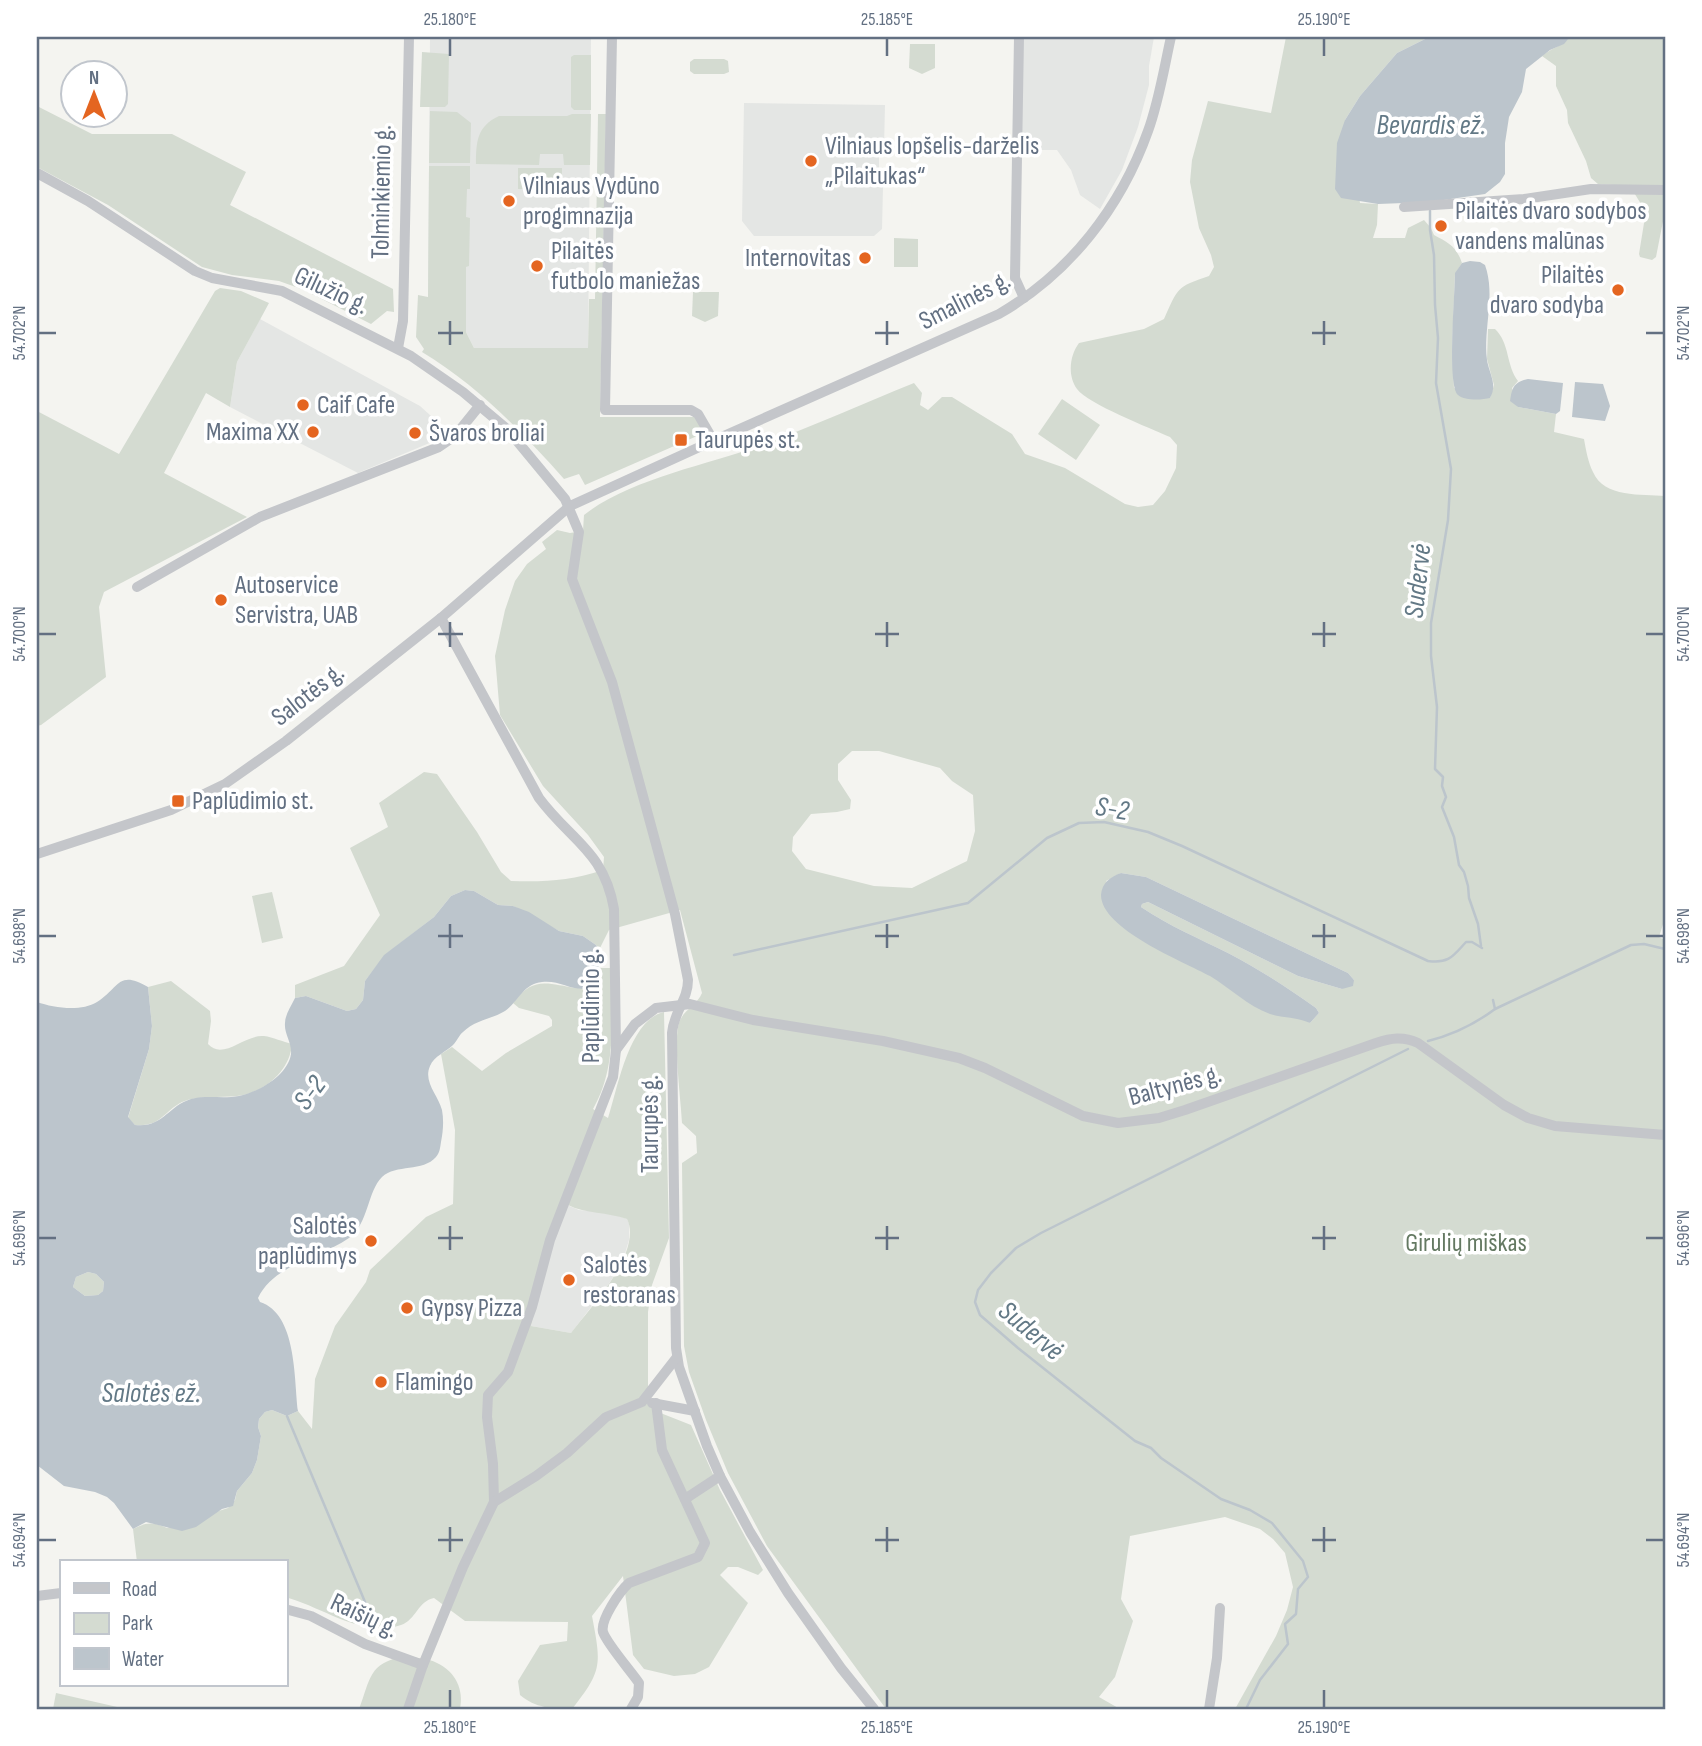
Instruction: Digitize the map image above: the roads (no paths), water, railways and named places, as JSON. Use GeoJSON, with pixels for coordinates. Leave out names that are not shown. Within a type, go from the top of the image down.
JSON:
{"type":"FeatureCollection","features":[{"type":"Feature","properties":{"kind":"street","name":"Tolminkiemio g."},"geometry":{"type":"LineString","coordinates":[[398,348],[403,321],[409,37]]}},
{"type":"Feature","properties":{"kind":"street"},"geometry":{"type":"LineString","coordinates":[[612,37],[605,410],[691,410],[698,414],[713,440]]}},
{"type":"Feature","properties":{"kind":"street"},"geometry":{"type":"LineString","coordinates":[[1019,37],[1015,278],[1024,298]]}},
{"type":"Feature","properties":{"kind":"street","name":"Smalinės g."},"geometry":{"type":"LineString","coordinates":[[570,506],[713,440],[923,349],[999,314],[1024,298],[1061,268],[1082,246],[1123,187],[1151,122],[1171,37]]}},
{"type":"Feature","properties":{"kind":"street","name":"Gilužio g."},"geometry":{"type":"LineString","coordinates":[[37,173],[88,201],[195,271],[212,278],[282,291],[398,348],[480,405],[520,443],[570,506]]}},
{"type":"Feature","properties":{"kind":"street"},"geometry":{"type":"LineString","coordinates":[[1404,207],[1524,199],[1591,189],[1665,190]]}},
{"type":"Feature","properties":{"kind":"street"},"geometry":{"type":"LineString","coordinates":[[137,587],[260,517],[439,447],[454,436],[480,405]]}},
{"type":"Feature","properties":{"kind":"street","name":"Salotės g."},"geometry":{"type":"LineString","coordinates":[[37,854],[171,810],[225,784],[286,741],[441,618],[570,506]]}},
{"type":"Feature","properties":{"kind":"street","name":"Taurupės g."},"geometry":{"type":"LineString","coordinates":[[570,506],[579,532],[572,579],[612,682],[683,950],[688,990],[675,1014],[672,1033],[677,1356],[720,1476],[750,1532],[788,1593],[874,1709]]}},
{"type":"Feature","properties":{"kind":"street","name":"Paplūdimio g."},"geometry":{"type":"LineString","coordinates":[[441,618],[539,798],[557,821],[593,856],[610,887],[614,909],[614,1076],[550,1240],[528,1318],[508,1373],[488,1395],[487,1417],[493,1464],[494,1502]]}},
{"type":"Feature","properties":{"kind":"street"},"geometry":{"type":"LineString","coordinates":[[616,1050],[635,1024],[656,1008],[681,1004]]}},
{"type":"Feature","properties":{"kind":"street","name":"Baltynės g."},"geometry":{"type":"LineString","coordinates":[[681,1004],[699,1005],[753,1020],[883,1041],[942,1054],[985,1068],[1083,1116],[1118,1124],[1159,1118],[1376,1042],[1404,1038],[1418,1043],[1504,1105],[1528,1118],[1555,1126],[1665,1135]]}},
{"type":"Feature","properties":{"kind":"street"},"geometry":{"type":"LineString","coordinates":[[642,1402],[677,1356]]}},
{"type":"Feature","properties":{"kind":"street"},"geometry":{"type":"LineString","coordinates":[[408,1709],[463,1567],[494,1502],[567,1453],[606,1417],[642,1402],[695,1411]]}},
{"type":"Feature","properties":{"kind":"street"},"geometry":{"type":"LineString","coordinates":[[631,1709],[638,1697],[639,1683],[603,1632],[604,1621],[629,1583],[698,1557],[705,1542],[662,1450],[656,1403]]}},
{"type":"Feature","properties":{"kind":"street"},"geometry":{"type":"LineString","coordinates":[[685,1499],[720,1476]]}},
{"type":"Feature","properties":{"kind":"street"},"geometry":{"type":"LineString","coordinates":[[37,1596],[60,1593]]}},
{"type":"Feature","properties":{"kind":"street"},"geometry":{"type":"LineString","coordinates":[[1209,1709],[1217,1658],[1220,1608]]}},
{"type":"Feature","properties":{"kind":"street","name":"Raišių g."},"geometry":{"type":"LineString","coordinates":[[287,1610],[312,1616],[365,1644],[423,1665]]}},
{"type":"Feature","properties":{"kind":"water","name":"Bevardis ež."},"geometry":{"type":"Polygon","coordinates":[[[1429,37],[1570,37],[1564,44],[1550,50],[1526,69],[1522,92],[1509,117],[1505,143],[1505,174],[1500,182],[1485,194],[1430,202],[1378,204],[1341,198],[1335,189],[1337,143],[1345,120],[1360,96],[1397,53],[1429,37]]]}},
{"type":"Feature","properties":{"kind":"water"},"geometry":{"type":"Polygon","coordinates":[[[1470,261],[1485,265],[1488,277],[1486,348],[1493,388],[1490,398],[1483,399],[1469,399],[1458,395],[1453,374],[1455,273],[1462,263],[1470,261]]]}},
{"type":"Feature","properties":{"kind":"water"},"geometry":{"type":"Polygon","coordinates":[[[1528,379],[1563,383],[1560,411],[1556,414],[1518,407],[1510,401],[1514,386],[1528,379]]]}},
{"type":"Feature","properties":{"kind":"water"},"geometry":{"type":"Polygon","coordinates":[[[1575,382],[1603,384],[1610,406],[1605,421],[1572,417],[1575,382]]]}},
{"type":"Feature","properties":{"kind":"water"},"geometry":{"type":"Polygon","coordinates":[[[1121,873],[1146,877],[1348,973],[1354,980],[1353,986],[1342,989],[1298,976],[1148,902],[1142,904],[1141,907],[1162,920],[1262,972],[1316,1008],[1319,1013],[1310,1023],[1262,1011],[1210,976],[1146,943],[1114,920],[1105,908],[1101,895],[1107,881],[1121,873]]]}},
{"type":"Feature","properties":{"kind":"water","name":"Salotės ež."},"geometry":{"type":"Polygon","coordinates":[[[465,890],[474,891],[498,905],[513,906],[529,912],[559,931],[583,936],[599,950],[598,983],[584,989],[550,982],[536,983],[526,989],[505,1011],[468,1028],[453,1045],[434,1059],[428,1078],[440,1104],[443,1122],[440,1148],[436,1157],[424,1165],[395,1170],[382,1177],[373,1191],[356,1232],[338,1245],[286,1269],[265,1286],[258,1298],[272,1309],[287,1333],[294,1366],[298,1411],[287,1416],[272,1410],[265,1412],[259,1419],[261,1436],[257,1460],[252,1473],[237,1491],[233,1506],[222,1509],[196,1527],[182,1531],[146,1522],[133,1529],[107,1497],[64,1486],[37,1465],[37,1002],[59,1007],[83,1007],[97,1002],[124,980],[148,987],[152,1026],[149,1049],[128,1117],[135,1125],[145,1125],[159,1120],[176,1106],[191,1099],[239,1096],[255,1091],[271,1081],[289,1062],[291,1054],[285,1023],[295,998],[306,996],[347,1011],[356,1009],[363,1000],[365,981],[384,955],[434,917],[451,896],[465,890]],[[88,1272],[76,1277],[73,1287],[85,1296],[98,1295],[103,1291],[104,1282],[96,1274],[88,1272]]]}},
{"type":"Feature","properties":{"kind":"waterway","name":"Sudervė"},"geometry":{"type":"LineString","coordinates":[[1430,211],[1438,338],[1436,383],[1451,469],[1448,520],[1431,623],[1431,656],[1437,707],[1435,769],[1443,777],[1442,786],[1446,797],[1442,807],[1468,886],[1481,946]]}},
{"type":"Feature","properties":{"kind":"waterway","name":"S-2"},"geometry":{"type":"LineString","coordinates":[[734,955],[968,903],[1047,838],[1079,823],[1104,822],[1148,832],[1182,846],[1428,961],[1446,960],[1466,942],[1472,942],[1482,948]]}},
{"type":"Feature","properties":{"kind":"waterway"},"geometry":{"type":"LineString","coordinates":[[1495,1009],[1631,945],[1644,944],[1665,949]]}},
{"type":"Feature","properties":{"kind":"waterway","name":"Sudervė"},"geometry":{"type":"LineString","coordinates":[[1428,1041],[1454,1032],[1495,1009],[1493,1000]]}},
{"type":"Feature","properties":{"kind":"waterway","name":"Sudervė"},"geometry":{"type":"LineString","coordinates":[[1246,1709],[1260,1680],[1288,1644],[1285,1624],[1296,1614],[1298,1589],[1308,1577],[1303,1561],[1272,1523],[1250,1510],[1221,1499],[1161,1458],[1151,1448],[1135,1441],[980,1315],[975,1302],[978,1290],[991,1273],[1016,1248],[1041,1233],[1408,1049]]}},
{"type":"Feature","properties":{"kind":"waterway"},"geometry":{"type":"LineString","coordinates":[[287,1416],[373,1621]]}},
{"type":"Feature","properties":{"kind":"place","name":"Vilniaus lopšelis-darželis „Pilaitukas“"},"geometry":{"type":"Point","coordinates":[811,161]}},
{"type":"Feature","properties":{"kind":"place","name":"Vilniaus Vydūno progimnazija"},"geometry":{"type":"Point","coordinates":[509,201]}},
{"type":"Feature","properties":{"kind":"place","name":"Pilaitės dvaro sodybos vandens malūnas"},"geometry":{"type":"Point","coordinates":[1441,226]}},
{"type":"Feature","properties":{"kind":"place","name":"Internovitas"},"geometry":{"type":"Point","coordinates":[865,258]}},
{"type":"Feature","properties":{"kind":"place","name":"Pilaitės futbolo maniežas"},"geometry":{"type":"Point","coordinates":[537,266]}},
{"type":"Feature","properties":{"kind":"place","name":"Pilaitės dvaro sodyba"},"geometry":{"type":"Point","coordinates":[1618,290]}},
{"type":"Feature","properties":{"kind":"place","name":"Caif Cafe"},"geometry":{"type":"Point","coordinates":[303,405]}},
{"type":"Feature","properties":{"kind":"place","name":"Maxima XX"},"geometry":{"type":"Point","coordinates":[313,432]}},
{"type":"Feature","properties":{"kind":"place","name":"Švaros broliai"},"geometry":{"type":"Point","coordinates":[415,433]}},
{"type":"Feature","properties":{"kind":"place","name":"Taurupės st."},"geometry":{"type":"Point","coordinates":[681,440]}},
{"type":"Feature","properties":{"kind":"place","name":"Autoservice Servistra, UAB"},"geometry":{"type":"Point","coordinates":[221,600]}},
{"type":"Feature","properties":{"kind":"place","name":"Paplūdimio st."},"geometry":{"type":"Point","coordinates":[178,801]}},
{"type":"Feature","properties":{"kind":"place","name":"Salotės paplūdimys"},"geometry":{"type":"Point","coordinates":[371,1241]}},
{"type":"Feature","properties":{"kind":"place","name":"Salotės restoranas"},"geometry":{"type":"Point","coordinates":[569,1280]}},
{"type":"Feature","properties":{"kind":"place","name":"Gypsy Pizza"},"geometry":{"type":"Point","coordinates":[407,1308]}},
{"type":"Feature","properties":{"kind":"place","name":"Flamingo"},"geometry":{"type":"Point","coordinates":[381,1382]}},
{"type":"Feature","properties":{"kind":"park label","name":"Girulių miškas"},"geometry":{"type":"Point","coordinates":[1466,1243]}}]}
